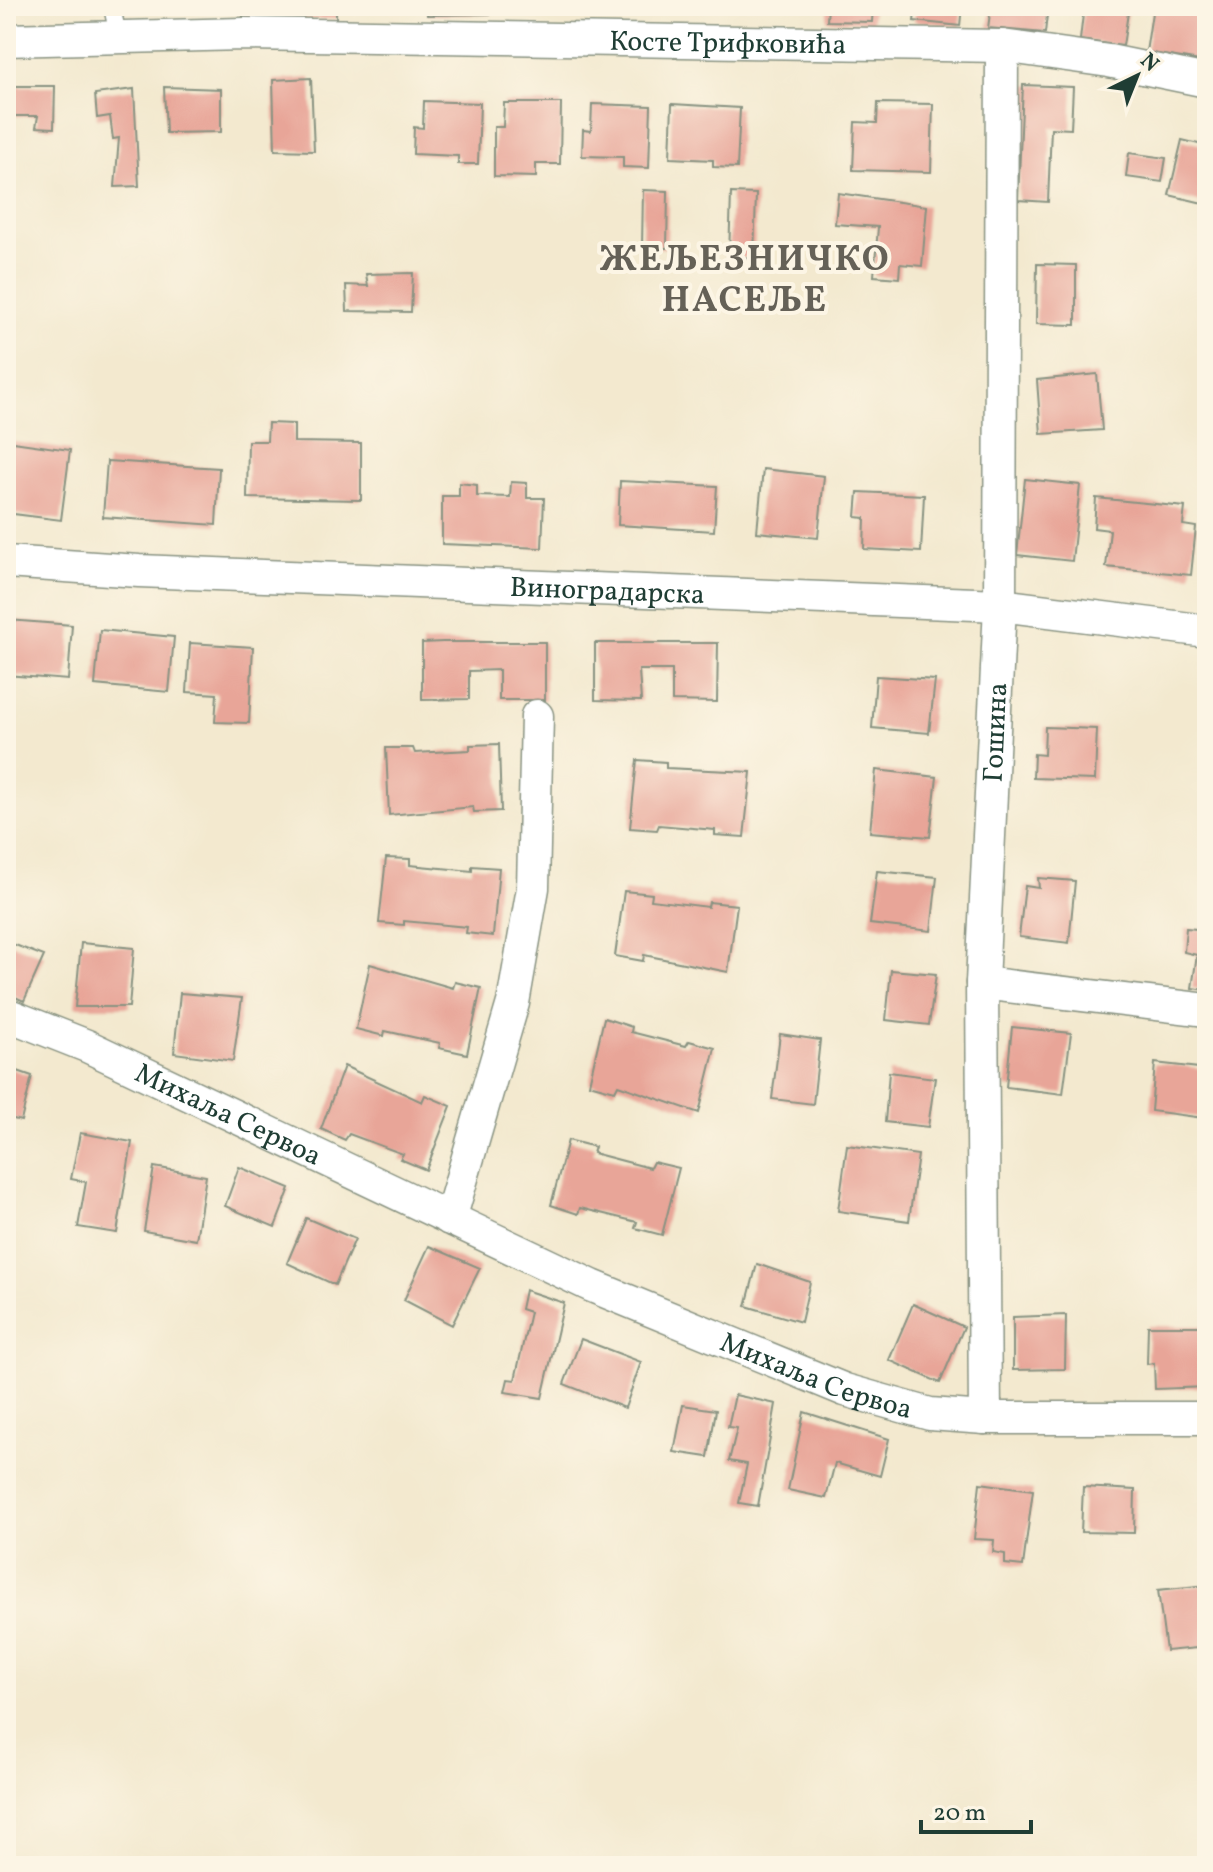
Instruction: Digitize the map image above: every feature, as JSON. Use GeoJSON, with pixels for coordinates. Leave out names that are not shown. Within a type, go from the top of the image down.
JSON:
{"type":"FeatureCollection","features":[{"type":"Feature","properties":{"kind":"street","name":"Косте Трифковића"},"geometry":{"type":"LineString","coordinates":[[6,40],[115,22],[243,34],[1002,46],[1109,61],[1207,81]]}},
{"type":"Feature","properties":{"kind":"street","name":"Гошина"},"geometry":{"type":"LineString","coordinates":[[985,1418],[982,983],[1000,605],[1002,46]]}},
{"type":"Feature","properties":{"kind":"street","name":"Виноградарска"},"geometry":{"type":"LineString","coordinates":[[6,562],[139,571],[1000,605],[1207,631]]}},
{"type":"Feature","properties":{"kind":"street"},"geometry":{"type":"LineString","coordinates":[[450,1219],[513,1003],[533,888],[537,716]]}},
{"type":"Feature","properties":{"kind":"street"},"geometry":{"type":"LineString","coordinates":[[982,983],[1207,1010]]}},
{"type":"Feature","properties":{"kind":"street","name":"Михаља Сервоа"},"geometry":{"type":"LineString","coordinates":[[6,1014],[87,1046],[592,1286],[845,1390],[930,1414],[985,1418],[1207,1418]]}},
{"type":"Feature","properties":{"kind":"building"},"geometry":{"type":"Polygon","coordinates":[[[243,6],[336,6],[336,19],[243,19],[243,6]]]}},
{"type":"Feature","properties":{"kind":"building"},"geometry":{"type":"Polygon","coordinates":[[[427,6],[490,6],[491,14],[427,15],[427,6]]]}},
{"type":"Feature","properties":{"kind":"building"},"geometry":{"type":"Polygon","coordinates":[[[828,6],[873,6],[872,22],[827,21],[828,6]]]}},
{"type":"Feature","properties":{"kind":"building"},"geometry":{"type":"Polygon","coordinates":[[[916,6],[962,6],[960,26],[914,21],[916,6]]]}},
{"type":"Feature","properties":{"kind":"building"},"geometry":{"type":"Polygon","coordinates":[[[991,6],[1048,6],[1045,33],[988,28],[991,6]]]}},
{"type":"Feature","properties":{"kind":"building"},"geometry":{"type":"Polygon","coordinates":[[[1084,6],[1129,6],[1123,46],[1080,40],[1084,6]]]}},
{"type":"Feature","properties":{"kind":"building"},"geometry":{"type":"Polygon","coordinates":[[[1153,6],[1207,9],[1200,61],[1146,52],[1153,6]]]}},
{"type":"Feature","properties":{"kind":"building"},"geometry":{"type":"Polygon","coordinates":[[[311,78],[314,151],[275,150],[273,80],[311,78]]]}},
{"type":"Feature","properties":{"kind":"building"},"geometry":{"type":"Polygon","coordinates":[[[1023,85],[1073,87],[1071,129],[1051,128],[1048,202],[1018,200],[1023,85]]]}},
{"type":"Feature","properties":{"kind":"building"},"geometry":{"type":"Polygon","coordinates":[[[6,86],[55,86],[54,128],[36,127],[38,116],[6,116],[6,86]]]}},
{"type":"Feature","properties":{"kind":"building"},"geometry":{"type":"Polygon","coordinates":[[[164,87],[221,89],[221,132],[166,133],[164,87]]]}},
{"type":"Feature","properties":{"kind":"building"},"geometry":{"type":"Polygon","coordinates":[[[134,89],[139,186],[115,187],[119,138],[113,139],[110,116],[97,118],[95,94],[134,89]]]}},
{"type":"Feature","properties":{"kind":"building"},"geometry":{"type":"Polygon","coordinates":[[[424,101],[480,103],[478,164],[458,164],[458,156],[413,154],[414,127],[423,128],[424,101]]]}},
{"type":"Feature","properties":{"kind":"building"},"geometry":{"type":"Polygon","coordinates":[[[504,103],[561,103],[560,164],[536,164],[536,177],[494,176],[494,127],[503,127],[504,103]]]}},
{"type":"Feature","properties":{"kind":"building"},"geometry":{"type":"Polygon","coordinates":[[[878,103],[933,104],[931,172],[853,170],[855,122],[877,123],[878,103]]]}},
{"type":"Feature","properties":{"kind":"building"},"geometry":{"type":"Polygon","coordinates":[[[592,104],[651,106],[649,168],[623,167],[623,157],[582,156],[583,130],[591,131],[592,104]]]}},
{"type":"Feature","properties":{"kind":"building"},"geometry":{"type":"Polygon","coordinates":[[[672,104],[740,108],[737,168],[713,167],[713,160],[670,158],[672,104]]]}},
{"type":"Feature","properties":{"kind":"building"},"geometry":{"type":"Polygon","coordinates":[[[1182,140],[1207,146],[1207,204],[1169,195],[1182,140]]]}},
{"type":"Feature","properties":{"kind":"building"},"geometry":{"type":"Polygon","coordinates":[[[1129,153],[1166,158],[1162,182],[1126,177],[1129,153]]]}},
{"type":"Feature","properties":{"kind":"building"},"geometry":{"type":"Polygon","coordinates":[[[643,190],[668,191],[667,248],[642,248],[643,190]]]}},
{"type":"Feature","properties":{"kind":"building"},"geometry":{"type":"Polygon","coordinates":[[[731,193],[756,194],[754,258],[729,257],[731,193]]]}},
{"type":"Feature","properties":{"kind":"building"},"geometry":{"type":"Polygon","coordinates":[[[838,193],[927,206],[922,266],[900,264],[899,278],[874,276],[878,227],[835,224],[838,193]]]}},
{"type":"Feature","properties":{"kind":"building"},"geometry":{"type":"Polygon","coordinates":[[[1037,264],[1076,265],[1076,325],[1036,324],[1037,264]]]}},
{"type":"Feature","properties":{"kind":"building"},"geometry":{"type":"Polygon","coordinates":[[[413,273],[411,312],[347,311],[346,285],[368,286],[366,274],[413,273]]]}},
{"type":"Feature","properties":{"kind":"building"},"geometry":{"type":"Polygon","coordinates":[[[1097,374],[1102,430],[1041,434],[1037,380],[1097,374]]]}},
{"type":"Feature","properties":{"kind":"building"},"geometry":{"type":"Polygon","coordinates":[[[268,423],[294,424],[294,442],[361,443],[361,500],[247,498],[248,441],[267,441],[268,423]]]}},
{"type":"Feature","properties":{"kind":"building"},"geometry":{"type":"Polygon","coordinates":[[[6,441],[70,450],[61,520],[6,513],[6,441]]]}},
{"type":"Feature","properties":{"kind":"building"},"geometry":{"type":"Polygon","coordinates":[[[107,461],[219,468],[216,525],[103,517],[107,461]]]}},
{"type":"Feature","properties":{"kind":"building"},"geometry":{"type":"Polygon","coordinates":[[[763,469],[824,476],[818,538],[757,532],[763,469]]]}},
{"type":"Feature","properties":{"kind":"building"},"geometry":{"type":"Polygon","coordinates":[[[1025,479],[1080,485],[1072,561],[1017,555],[1025,479]]]}},
{"type":"Feature","properties":{"kind":"building"},"geometry":{"type":"Polygon","coordinates":[[[620,481],[717,486],[714,531],[618,525],[620,481]]]}},
{"type":"Feature","properties":{"kind":"building"},"geometry":{"type":"Polygon","coordinates":[[[511,482],[527,483],[527,498],[544,498],[542,548],[442,544],[442,496],[459,496],[459,483],[477,485],[477,496],[510,497],[511,482]]]}},
{"type":"Feature","properties":{"kind":"building"},"geometry":{"type":"Polygon","coordinates":[[[858,492],[924,495],[921,552],[864,549],[865,518],[856,517],[858,492]]]}},
{"type":"Feature","properties":{"kind":"building"},"geometry":{"type":"Polygon","coordinates":[[[1096,498],[1185,507],[1183,525],[1196,527],[1191,575],[1106,567],[1110,530],[1094,528],[1096,498]]]}},
{"type":"Feature","properties":{"kind":"building"},"geometry":{"type":"Polygon","coordinates":[[[8,620],[72,625],[68,680],[6,675],[8,620]]]}},
{"type":"Feature","properties":{"kind":"building"},"geometry":{"type":"Polygon","coordinates":[[[100,630],[174,637],[169,692],[95,685],[100,630]]]}},
{"type":"Feature","properties":{"kind":"building"},"geometry":{"type":"Polygon","coordinates":[[[545,642],[545,700],[499,700],[499,670],[469,671],[469,699],[422,700],[422,643],[545,642]]]}},
{"type":"Feature","properties":{"kind":"building"},"geometry":{"type":"Polygon","coordinates":[[[190,643],[253,647],[249,723],[215,722],[217,694],[187,692],[190,643]]]}},
{"type":"Feature","properties":{"kind":"building"},"geometry":{"type":"Polygon","coordinates":[[[595,643],[718,643],[717,702],[672,701],[672,670],[639,670],[641,701],[595,700],[595,643]]]}},
{"type":"Feature","properties":{"kind":"building"},"geometry":{"type":"Polygon","coordinates":[[[876,676],[935,680],[929,733],[872,728],[876,676]]]}},
{"type":"Feature","properties":{"kind":"building"},"geometry":{"type":"Polygon","coordinates":[[[1045,727],[1097,729],[1095,780],[1033,778],[1034,754],[1044,755],[1045,727]]]}},
{"type":"Feature","properties":{"kind":"building"},"geometry":{"type":"Polygon","coordinates":[[[499,744],[501,811],[474,812],[473,807],[389,815],[386,748],[413,748],[415,753],[470,750],[470,745],[499,744]]]}},
{"type":"Feature","properties":{"kind":"building"},"geometry":{"type":"Polygon","coordinates":[[[637,760],[666,762],[666,768],[751,772],[744,837],[715,835],[715,830],[659,825],[657,830],[630,828],[637,760]]]}},
{"type":"Feature","properties":{"kind":"building"},"geometry":{"type":"Polygon","coordinates":[[[876,770],[937,777],[930,837],[870,832],[876,770]]]}},
{"type":"Feature","properties":{"kind":"building"},"geometry":{"type":"Polygon","coordinates":[[[386,858],[410,859],[410,865],[472,871],[472,866],[499,868],[493,936],[466,933],[467,927],[404,921],[404,925],[379,923],[386,858]]]}},
{"type":"Feature","properties":{"kind":"building"},"geometry":{"type":"Polygon","coordinates":[[[877,871],[937,877],[931,931],[870,924],[877,871]]]}},
{"type":"Feature","properties":{"kind":"building"},"geometry":{"type":"Polygon","coordinates":[[[1038,878],[1075,881],[1069,943],[1019,937],[1025,886],[1039,888],[1038,878]]]}},
{"type":"Feature","properties":{"kind":"building"},"geometry":{"type":"Polygon","coordinates":[[[624,891],[652,894],[651,900],[708,907],[709,902],[737,905],[728,972],[644,955],[643,961],[615,956],[624,891]]]}},
{"type":"Feature","properties":{"kind":"building"},"geometry":{"type":"Polygon","coordinates":[[[1186,928],[1207,930],[1207,990],[1192,988],[1197,955],[1184,952],[1186,928]]]}},
{"type":"Feature","properties":{"kind":"building"},"geometry":{"type":"Polygon","coordinates":[[[10,943],[44,956],[24,1001],[6,993],[6,954],[10,943]]]}},
{"type":"Feature","properties":{"kind":"building"},"geometry":{"type":"Polygon","coordinates":[[[81,943],[134,948],[129,1007],[75,1007],[81,943]]]}},
{"type":"Feature","properties":{"kind":"building"},"geometry":{"type":"Polygon","coordinates":[[[370,964],[453,988],[455,982],[481,988],[467,1054],[439,1048],[440,1043],[385,1031],[384,1036],[356,1029],[370,964]]]}},
{"type":"Feature","properties":{"kind":"building"},"geometry":{"type":"Polygon","coordinates":[[[891,970],[936,974],[929,1025],[886,1020],[891,970]]]}},
{"type":"Feature","properties":{"kind":"building"},"geometry":{"type":"Polygon","coordinates":[[[180,993],[242,998],[233,1061],[174,1053],[180,993]]]}},
{"type":"Feature","properties":{"kind":"building"},"geometry":{"type":"Polygon","coordinates":[[[604,1018],[632,1027],[631,1032],[686,1046],[689,1041],[715,1048],[699,1113],[618,1085],[615,1091],[589,1084],[604,1018]]]}},
{"type":"Feature","properties":{"kind":"building"},"geometry":{"type":"Polygon","coordinates":[[[1012,1027],[1071,1033],[1063,1094],[1006,1087],[1012,1027]]]}},
{"type":"Feature","properties":{"kind":"building"},"geometry":{"type":"Polygon","coordinates":[[[780,1034],[820,1040],[813,1104],[772,1099],[780,1034]]]}},
{"type":"Feature","properties":{"kind":"building"},"geometry":{"type":"Polygon","coordinates":[[[1155,1063],[1207,1069],[1204,1118],[1151,1111],[1155,1063]]]}},
{"type":"Feature","properties":{"kind":"building"},"geometry":{"type":"Polygon","coordinates":[[[344,1066],[422,1102],[425,1095],[451,1106],[426,1170],[400,1159],[403,1154],[349,1134],[345,1140],[321,1129],[344,1066]]]}},
{"type":"Feature","properties":{"kind":"building"},"geometry":{"type":"Polygon","coordinates":[[[6,1067],[32,1076],[21,1121],[6,1117],[6,1067]]]}},
{"type":"Feature","properties":{"kind":"building"},"geometry":{"type":"Polygon","coordinates":[[[889,1072],[935,1078],[928,1127],[885,1122],[889,1072]]]}},
{"type":"Feature","properties":{"kind":"building"},"geometry":{"type":"Polygon","coordinates":[[[80,1133],[132,1142],[117,1233],[78,1227],[86,1182],[71,1179],[80,1133]]]}},
{"type":"Feature","properties":{"kind":"building"},"geometry":{"type":"Polygon","coordinates":[[[568,1140],[595,1147],[593,1153],[650,1168],[653,1162],[679,1168],[662,1235],[635,1228],[637,1222],[580,1208],[578,1214],[551,1205],[568,1140]]]}},
{"type":"Feature","properties":{"kind":"building"},"geometry":{"type":"Polygon","coordinates":[[[847,1145],[918,1155],[909,1221],[838,1211],[847,1145]]]}},
{"type":"Feature","properties":{"kind":"building"},"geometry":{"type":"Polygon","coordinates":[[[154,1167],[206,1176],[196,1240],[144,1231],[154,1167]]]}},
{"type":"Feature","properties":{"kind":"building"},"geometry":{"type":"Polygon","coordinates":[[[239,1167],[290,1188],[275,1227],[225,1206],[239,1167]]]}},
{"type":"Feature","properties":{"kind":"building"},"geometry":{"type":"Polygon","coordinates":[[[306,1218],[355,1239],[335,1285],[287,1263],[306,1218]]]}},
{"type":"Feature","properties":{"kind":"building"},"geometry":{"type":"Polygon","coordinates":[[[429,1246],[480,1268],[452,1325],[404,1300],[429,1246]]]}},
{"type":"Feature","properties":{"kind":"building"},"geometry":{"type":"Polygon","coordinates":[[[757,1264],[810,1282],[801,1322],[746,1306],[757,1264]]]}},
{"type":"Feature","properties":{"kind":"building"},"geometry":{"type":"Polygon","coordinates":[[[525,1290],[564,1303],[542,1398],[505,1392],[508,1379],[515,1380],[530,1312],[521,1309],[525,1290]]]}},
{"type":"Feature","properties":{"kind":"building"},"geometry":{"type":"Polygon","coordinates":[[[913,1304],[964,1327],[940,1383],[889,1360],[913,1304]]]}},
{"type":"Feature","properties":{"kind":"building"},"geometry":{"type":"Polygon","coordinates":[[[1066,1315],[1065,1369],[1013,1370],[1013,1317],[1066,1315]]]}},
{"type":"Feature","properties":{"kind":"building"},"geometry":{"type":"Polygon","coordinates":[[[1148,1326],[1207,1326],[1207,1387],[1155,1389],[1154,1363],[1147,1364],[1148,1326]]]}},
{"type":"Feature","properties":{"kind":"building"},"geometry":{"type":"Polygon","coordinates":[[[581,1339],[641,1362],[625,1408],[564,1384],[581,1339]]]}},
{"type":"Feature","properties":{"kind":"building"},"geometry":{"type":"Polygon","coordinates":[[[735,1395],[776,1404],[758,1506],[739,1503],[747,1464],[729,1461],[737,1428],[728,1427],[735,1395]]]}},
{"type":"Feature","properties":{"kind":"building"},"geometry":{"type":"Polygon","coordinates":[[[683,1405],[716,1410],[708,1457],[674,1452],[683,1405]]]}},
{"type":"Feature","properties":{"kind":"building"},"geometry":{"type":"Polygon","coordinates":[[[804,1412],[889,1439],[880,1476],[835,1463],[826,1498],[788,1490],[804,1412]]]}},
{"type":"Feature","properties":{"kind":"building"},"geometry":{"type":"Polygon","coordinates":[[[980,1483],[1033,1490],[1023,1566],[1005,1564],[1005,1554],[993,1552],[994,1540],[974,1539],[980,1483]]]}},
{"type":"Feature","properties":{"kind":"building"},"geometry":{"type":"Polygon","coordinates":[[[1083,1487],[1135,1490],[1134,1533],[1081,1532],[1083,1487]]]}},
{"type":"Feature","properties":{"kind":"building"},"geometry":{"type":"Polygon","coordinates":[[[1207,1585],[1207,1647],[1166,1651],[1158,1590],[1207,1585]]]}},
{"type":"Feature","properties":{"kind":"district","name":"ЖЕЉЕЗНИЧКО НАСЕЉЕ"},"geometry":{"type":"Point","coordinates":[745,278]}}]}
